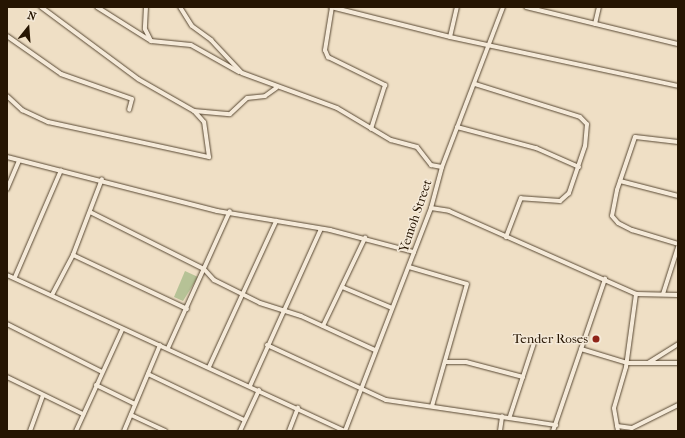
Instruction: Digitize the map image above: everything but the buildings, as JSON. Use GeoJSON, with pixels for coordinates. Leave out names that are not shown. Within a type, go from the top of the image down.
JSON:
{"type":"FeatureCollection","features":[{"type":"Feature","properties":{"kind":"street"},"geometry":{"type":"LineString","coordinates":[[7,96],[22,110],[48,122],[209,157],[204,122],[194,111],[138,80],[41,7]]}},
{"type":"Feature","properties":{"kind":"street"},"geometry":{"type":"LineString","coordinates":[[97,7],[151,41],[191,45],[242,73],[276,88],[337,108],[391,140],[418,147],[431,165],[442,167]]}},
{"type":"Feature","properties":{"kind":"street"},"geometry":{"type":"LineString","coordinates":[[146,7],[145,28],[151,41]]}},
{"type":"Feature","properties":{"kind":"street"},"geometry":{"type":"LineString","coordinates":[[180,7],[192,26],[211,40],[242,73]]}},
{"type":"Feature","properties":{"kind":"street"},"geometry":{"type":"LineString","coordinates":[[371,129],[385,86],[328,57],[325,50],[332,7],[450,37],[678,86]]}},
{"type":"Feature","properties":{"kind":"street"},"geometry":{"type":"LineString","coordinates":[[450,37],[457,7]]}},
{"type":"Feature","properties":{"kind":"street","name":"Yemoh Street"},"geometry":{"type":"LineString","coordinates":[[345,431],[375,350],[432,208],[442,167],[490,46],[503,7]]}},
{"type":"Feature","properties":{"kind":"street"},"geometry":{"type":"LineString","coordinates":[[526,7],[678,44]]}},
{"type":"Feature","properties":{"kind":"street"},"geometry":{"type":"LineString","coordinates":[[595,24],[599,7]]}},
{"type":"Feature","properties":{"kind":"street"},"geometry":{"type":"LineString","coordinates":[[7,36],[61,74],[132,99],[129,110]]}},
{"type":"Feature","properties":{"kind":"street"},"geometry":{"type":"LineString","coordinates":[[475,84],[580,117],[587,124],[588,131],[579,166],[569,193],[560,201],[521,198],[506,238]]}},
{"type":"Feature","properties":{"kind":"street"},"geometry":{"type":"LineString","coordinates":[[194,111],[230,114],[247,98],[265,96],[276,88]]}},
{"type":"Feature","properties":{"kind":"street"},"geometry":{"type":"LineString","coordinates":[[457,127],[536,148],[579,166]]}},
{"type":"Feature","properties":{"kind":"street"},"geometry":{"type":"LineString","coordinates":[[663,294],[678,246],[618,223],[612,216],[620,181],[635,137],[678,142]]}},
{"type":"Feature","properties":{"kind":"street"},"geometry":{"type":"LineString","coordinates":[[7,157],[230,211],[365,238],[414,252]]}},
{"type":"Feature","properties":{"kind":"street"},"geometry":{"type":"LineString","coordinates":[[7,189],[19,161]]}},
{"type":"Feature","properties":{"kind":"street"},"geometry":{"type":"LineString","coordinates":[[15,277],[61,170]]}},
{"type":"Feature","properties":{"kind":"street"},"geometry":{"type":"LineString","coordinates":[[52,295],[74,255],[102,179]]}},
{"type":"Feature","properties":{"kind":"street"},"geometry":{"type":"LineString","coordinates":[[620,181],[678,196]]}},
{"type":"Feature","properties":{"kind":"street"},"geometry":{"type":"LineString","coordinates":[[432,208],[449,211],[506,238],[605,279],[636,294],[678,295]]}},
{"type":"Feature","properties":{"kind":"street"},"geometry":{"type":"LineString","coordinates":[[168,348],[187,309],[230,211]]}},
{"type":"Feature","properties":{"kind":"street"},"geometry":{"type":"LineString","coordinates":[[90,212],[204,269],[214,280],[243,295],[323,326],[375,350]]}},
{"type":"Feature","properties":{"kind":"street"},"geometry":{"type":"LineString","coordinates":[[209,367],[276,221]]}},
{"type":"Feature","properties":{"kind":"street"},"geometry":{"type":"LineString","coordinates":[[250,386],[267,345],[321,229]]}},
{"type":"Feature","properties":{"kind":"street"},"geometry":{"type":"LineString","coordinates":[[323,326],[365,238]]}},
{"type":"Feature","properties":{"kind":"street"},"geometry":{"type":"LineString","coordinates":[[74,255],[187,309]]}},
{"type":"Feature","properties":{"kind":"street"},"geometry":{"type":"LineString","coordinates":[[409,267],[467,284],[432,406]]}},
{"type":"Feature","properties":{"kind":"street"},"geometry":{"type":"LineString","coordinates":[[7,276],[15,277],[122,330],[168,348],[345,431]]}},
{"type":"Feature","properties":{"kind":"street"},"geometry":{"type":"LineString","coordinates":[[553,431],[605,279]]}},
{"type":"Feature","properties":{"kind":"street"},"geometry":{"type":"LineString","coordinates":[[342,287],[392,308]]}},
{"type":"Feature","properties":{"kind":"street"},"geometry":{"type":"LineString","coordinates":[[636,294],[627,363],[614,408],[618,429],[623,427],[632,428],[678,404]]}},
{"type":"Feature","properties":{"kind":"street"},"geometry":{"type":"LineString","coordinates":[[7,324],[102,372]]}},
{"type":"Feature","properties":{"kind":"street"},"geometry":{"type":"LineString","coordinates":[[76,431],[122,330]]}},
{"type":"Feature","properties":{"kind":"street"},"geometry":{"type":"LineString","coordinates":[[510,416],[534,343]]}},
{"type":"Feature","properties":{"kind":"street"},"geometry":{"type":"LineString","coordinates":[[648,364],[678,344]]}},
{"type":"Feature","properties":{"kind":"street"},"geometry":{"type":"LineString","coordinates":[[124,431],[160,345]]}},
{"type":"Feature","properties":{"kind":"street"},"geometry":{"type":"LineString","coordinates":[[267,345],[361,391],[401,404],[432,406],[510,416],[556,425]]}},
{"type":"Feature","properties":{"kind":"street"},"geometry":{"type":"LineString","coordinates":[[581,349],[627,363],[678,363]]}},
{"type":"Feature","properties":{"kind":"street"},"geometry":{"type":"LineString","coordinates":[[445,362],[466,362],[523,377]]}},
{"type":"Feature","properties":{"kind":"street"},"geometry":{"type":"LineString","coordinates":[[148,374],[244,420]]}},
{"type":"Feature","properties":{"kind":"street"},"geometry":{"type":"LineString","coordinates":[[7,377],[83,414]]}},
{"type":"Feature","properties":{"kind":"street"},"geometry":{"type":"LineString","coordinates":[[96,385],[135,404]]}},
{"type":"Feature","properties":{"kind":"street"},"geometry":{"type":"LineString","coordinates":[[240,431],[259,390]]}},
{"type":"Feature","properties":{"kind":"street"},"geometry":{"type":"LineString","coordinates":[[30,431],[43,395]]}},
{"type":"Feature","properties":{"kind":"street"},"geometry":{"type":"LineString","coordinates":[[289,431],[298,408]]}},
{"type":"Feature","properties":{"kind":"street"},"geometry":{"type":"LineString","coordinates":[[131,415],[166,431]]}},
{"type":"Feature","properties":{"kind":"street"},"geometry":{"type":"LineString","coordinates":[[500,431],[502,416]]}},
{"type":"Feature","properties":{"kind":"street"},"geometry":{"type":"LineString","coordinates":[[623,427],[626,431]]}},
{"type":"Feature","properties":{"kind":"green space"},"geometry":{"type":"Polygon","coordinates":[[[185,271],[198,277],[183,301],[174,297],[185,271]]]}},
{"type":"Feature","properties":{"kind":"place","name":"Tender Roses"},"geometry":{"type":"Point","coordinates":[596,339]}}]}
